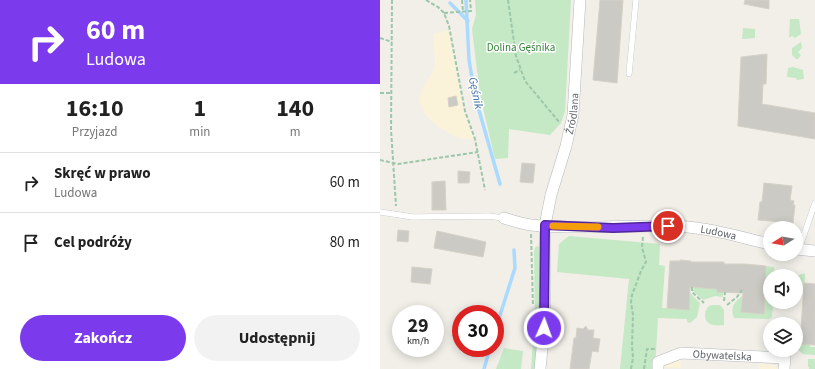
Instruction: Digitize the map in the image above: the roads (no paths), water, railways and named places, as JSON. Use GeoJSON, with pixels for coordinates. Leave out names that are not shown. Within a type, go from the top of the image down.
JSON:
{"type":"FeatureCollection","features":[{"type":"Feature","properties":{"kind":"street","name":"Źródlana"},"geometry":{"type":"LineString","coordinates":[[540,369],[545,299],[545,225],[551,195],[573,115],[580,0]]}},
{"type":"Feature","properties":{"kind":"street"},"geometry":{"type":"LineString","coordinates":[[504,218],[530,225],[545,225]]}},
{"type":"Feature","properties":{"kind":"street","name":"Ludowa"},"geometry":{"type":"LineString","coordinates":[[545,225],[613,228],[668,226],[699,228],[715,230],[763,242]]}},
{"type":"Feature","properties":{"kind":"street"},"geometry":{"type":"LineString","coordinates":[[803,250],[815,251]]}},
{"type":"Feature","properties":{"kind":"street","name":"Obywatelska"},"geometry":{"type":"LineString","coordinates":[[658,369],[658,362],[681,353],[785,358],[784,369]]}},
{"type":"Feature","properties":{"kind":"lane"},"geometry":{"type":"LineString","coordinates":[[629,74],[636,0]]}},
{"type":"Feature","properties":{"kind":"lane"},"geometry":{"type":"LineString","coordinates":[[803,234],[815,203]]}},
{"type":"Feature","properties":{"kind":"lane"},"geometry":{"type":"LineString","coordinates":[[380,212],[413,217],[488,216],[504,218]]}},
{"type":"Feature","properties":{"kind":"waterway","name":"Gęśnik"},"geometry":{"type":"LineString","coordinates":[[466,0],[469,60],[475,96],[500,184]]}},
{"type":"Feature","properties":{"kind":"waterway"},"geometry":{"type":"LineString","coordinates":[[450,3],[468,21]]}},
{"type":"Feature","properties":{"kind":"waterway","name":"Gęśnik"},"geometry":{"type":"LineString","coordinates":[[503,305],[515,268],[514,250]]}},
{"type":"Feature","properties":{"kind":"waterway","name":"Gęśnik"},"geometry":{"type":"LineString","coordinates":[[484,369],[487,357]]}},
{"type":"Feature","properties":{"kind":"park label","name":"Dolina Gęśnika"},"geometry":{"type":"Point","coordinates":[521,47]}}]}
